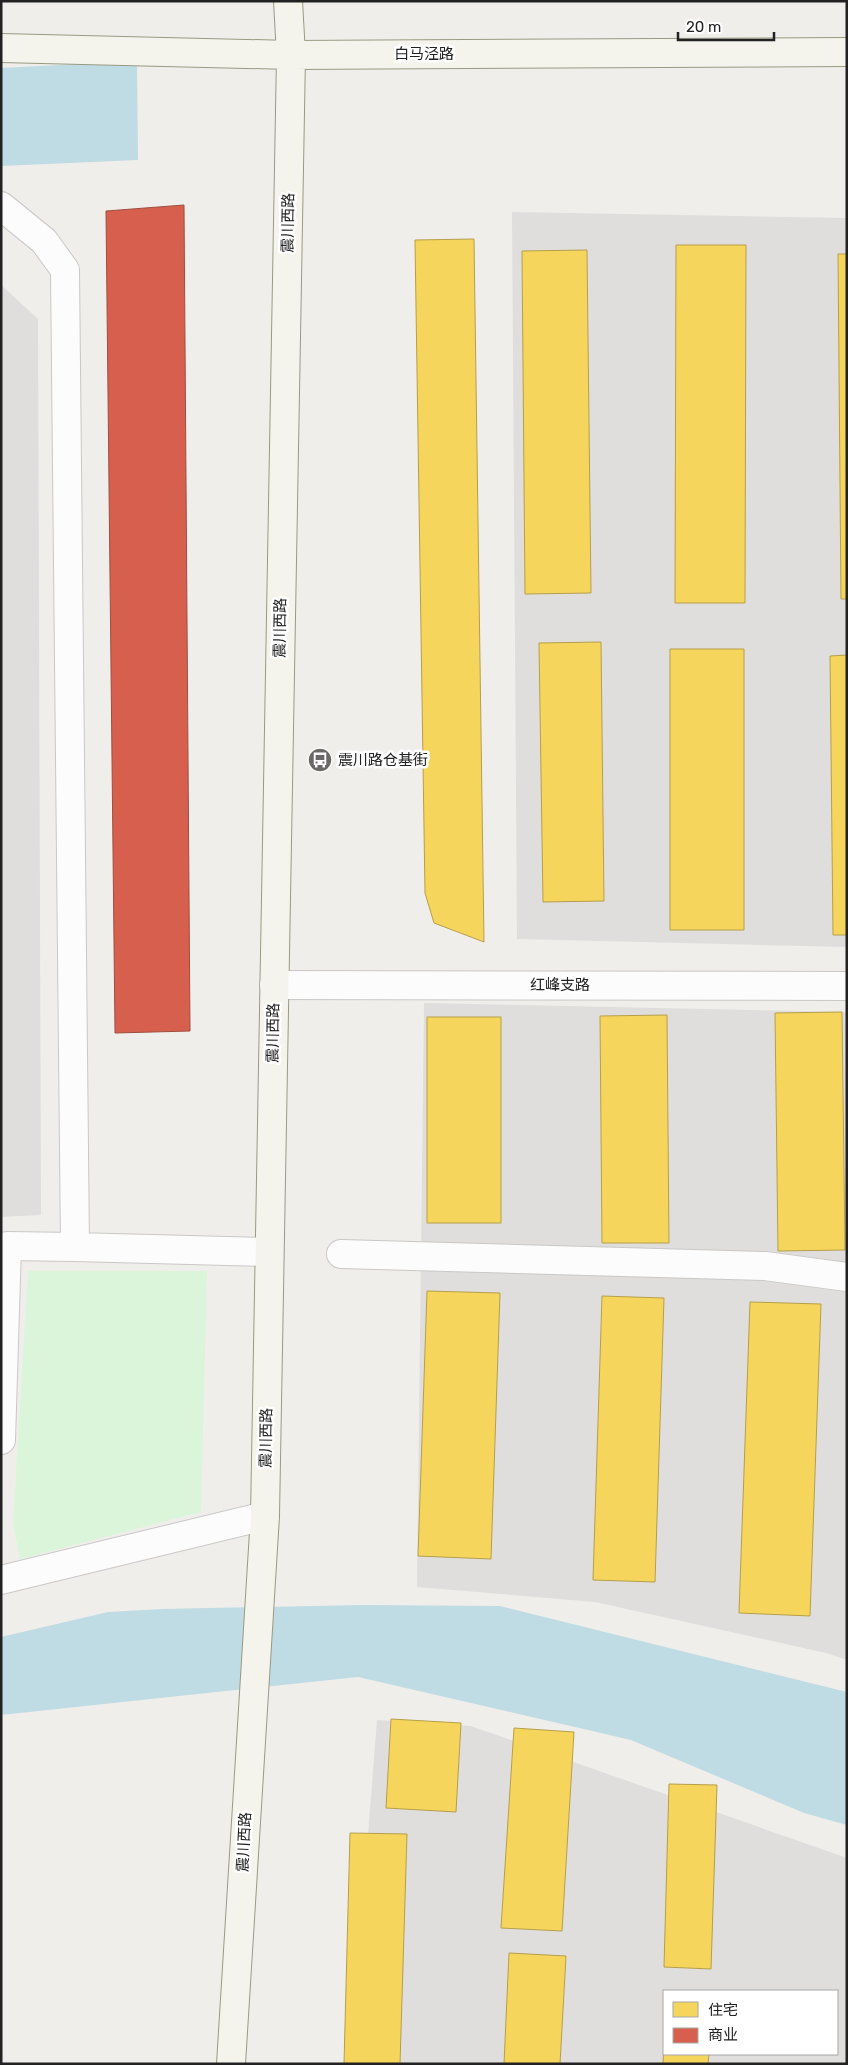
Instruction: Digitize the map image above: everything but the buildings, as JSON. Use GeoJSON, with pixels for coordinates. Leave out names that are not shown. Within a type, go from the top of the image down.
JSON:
{"type":"FeatureCollection","features":[{"type":"Feature","properties":{"kind":"street","name":"震川西路"},"geometry":{"type":"LineString","coordinates":[[231,2064],[265,1516],[291,55],[288,1]]}},
{"type":"Feature","properties":{"kind":"street","name":"白马泾路"},"geometry":{"type":"LineString","coordinates":[[1,48],[291,55],[847,52]]}},
{"type":"Feature","properties":{"kind":"street"},"geometry":{"type":"LineString","coordinates":[[1,206],[44,240],[65,270],[74,1247]]}},
{"type":"Feature","properties":{"kind":"street","name":"红峰支路"},"geometry":{"type":"LineString","coordinates":[[274,985],[847,986]]}},
{"type":"Feature","properties":{"kind":"street"},"geometry":{"type":"LineString","coordinates":[[1,1440],[7,1246],[269,1252]]}},
{"type":"Feature","properties":{"kind":"street"},"geometry":{"type":"LineString","coordinates":[[341,1254],[765,1266],[847,1277]]}},
{"type":"Feature","properties":{"kind":"street"},"geometry":{"type":"LineString","coordinates":[[1,1580],[265,1516]]}},
{"type":"Feature","properties":{"kind":"shaded area"},"geometry":{"type":"Polygon","coordinates":[[[512,212],[847,218],[847,947],[517,939],[512,212]]]}},
{"type":"Feature","properties":{"kind":"shaded area"},"geometry":{"type":"Polygon","coordinates":[[[1,285],[38,319],[41,1215],[1,1217],[1,285]]]}},
{"type":"Feature","properties":{"kind":"shaded area"},"geometry":{"type":"Polygon","coordinates":[[[424,1003],[847,1012],[847,1660],[826,1653],[595,1602],[417,1587],[424,1003]]]}},
{"type":"Feature","properties":{"kind":"shaded area"},"geometry":{"type":"Polygon","coordinates":[[[377,1720],[471,1726],[847,1858],[847,2064],[350,2064],[377,1720]]]}},
{"type":"Feature","properties":{"kind":"green space"},"geometry":{"type":"Polygon","coordinates":[[[28,1271],[207,1271],[201,1512],[20,1559],[13,1523],[28,1271]]]}},
{"type":"Feature","properties":{"kind":"water"},"geometry":{"type":"Polygon","coordinates":[[[137,61],[138,160],[1,166],[1,68],[137,61]]]}},
{"type":"Feature","properties":{"kind":"water"},"geometry":{"type":"Polygon","coordinates":[[[361,1605],[500,1606],[847,1692],[847,1825],[804,1813],[631,1740],[358,1677],[1,1715],[1,1637],[108,1612],[162,1609],[361,1605]]]}},
{"type":"Feature","properties":{"kind":"place","name":"震川路仓基街"},"geometry":{"type":"Point","coordinates":[320,760]}}]}
